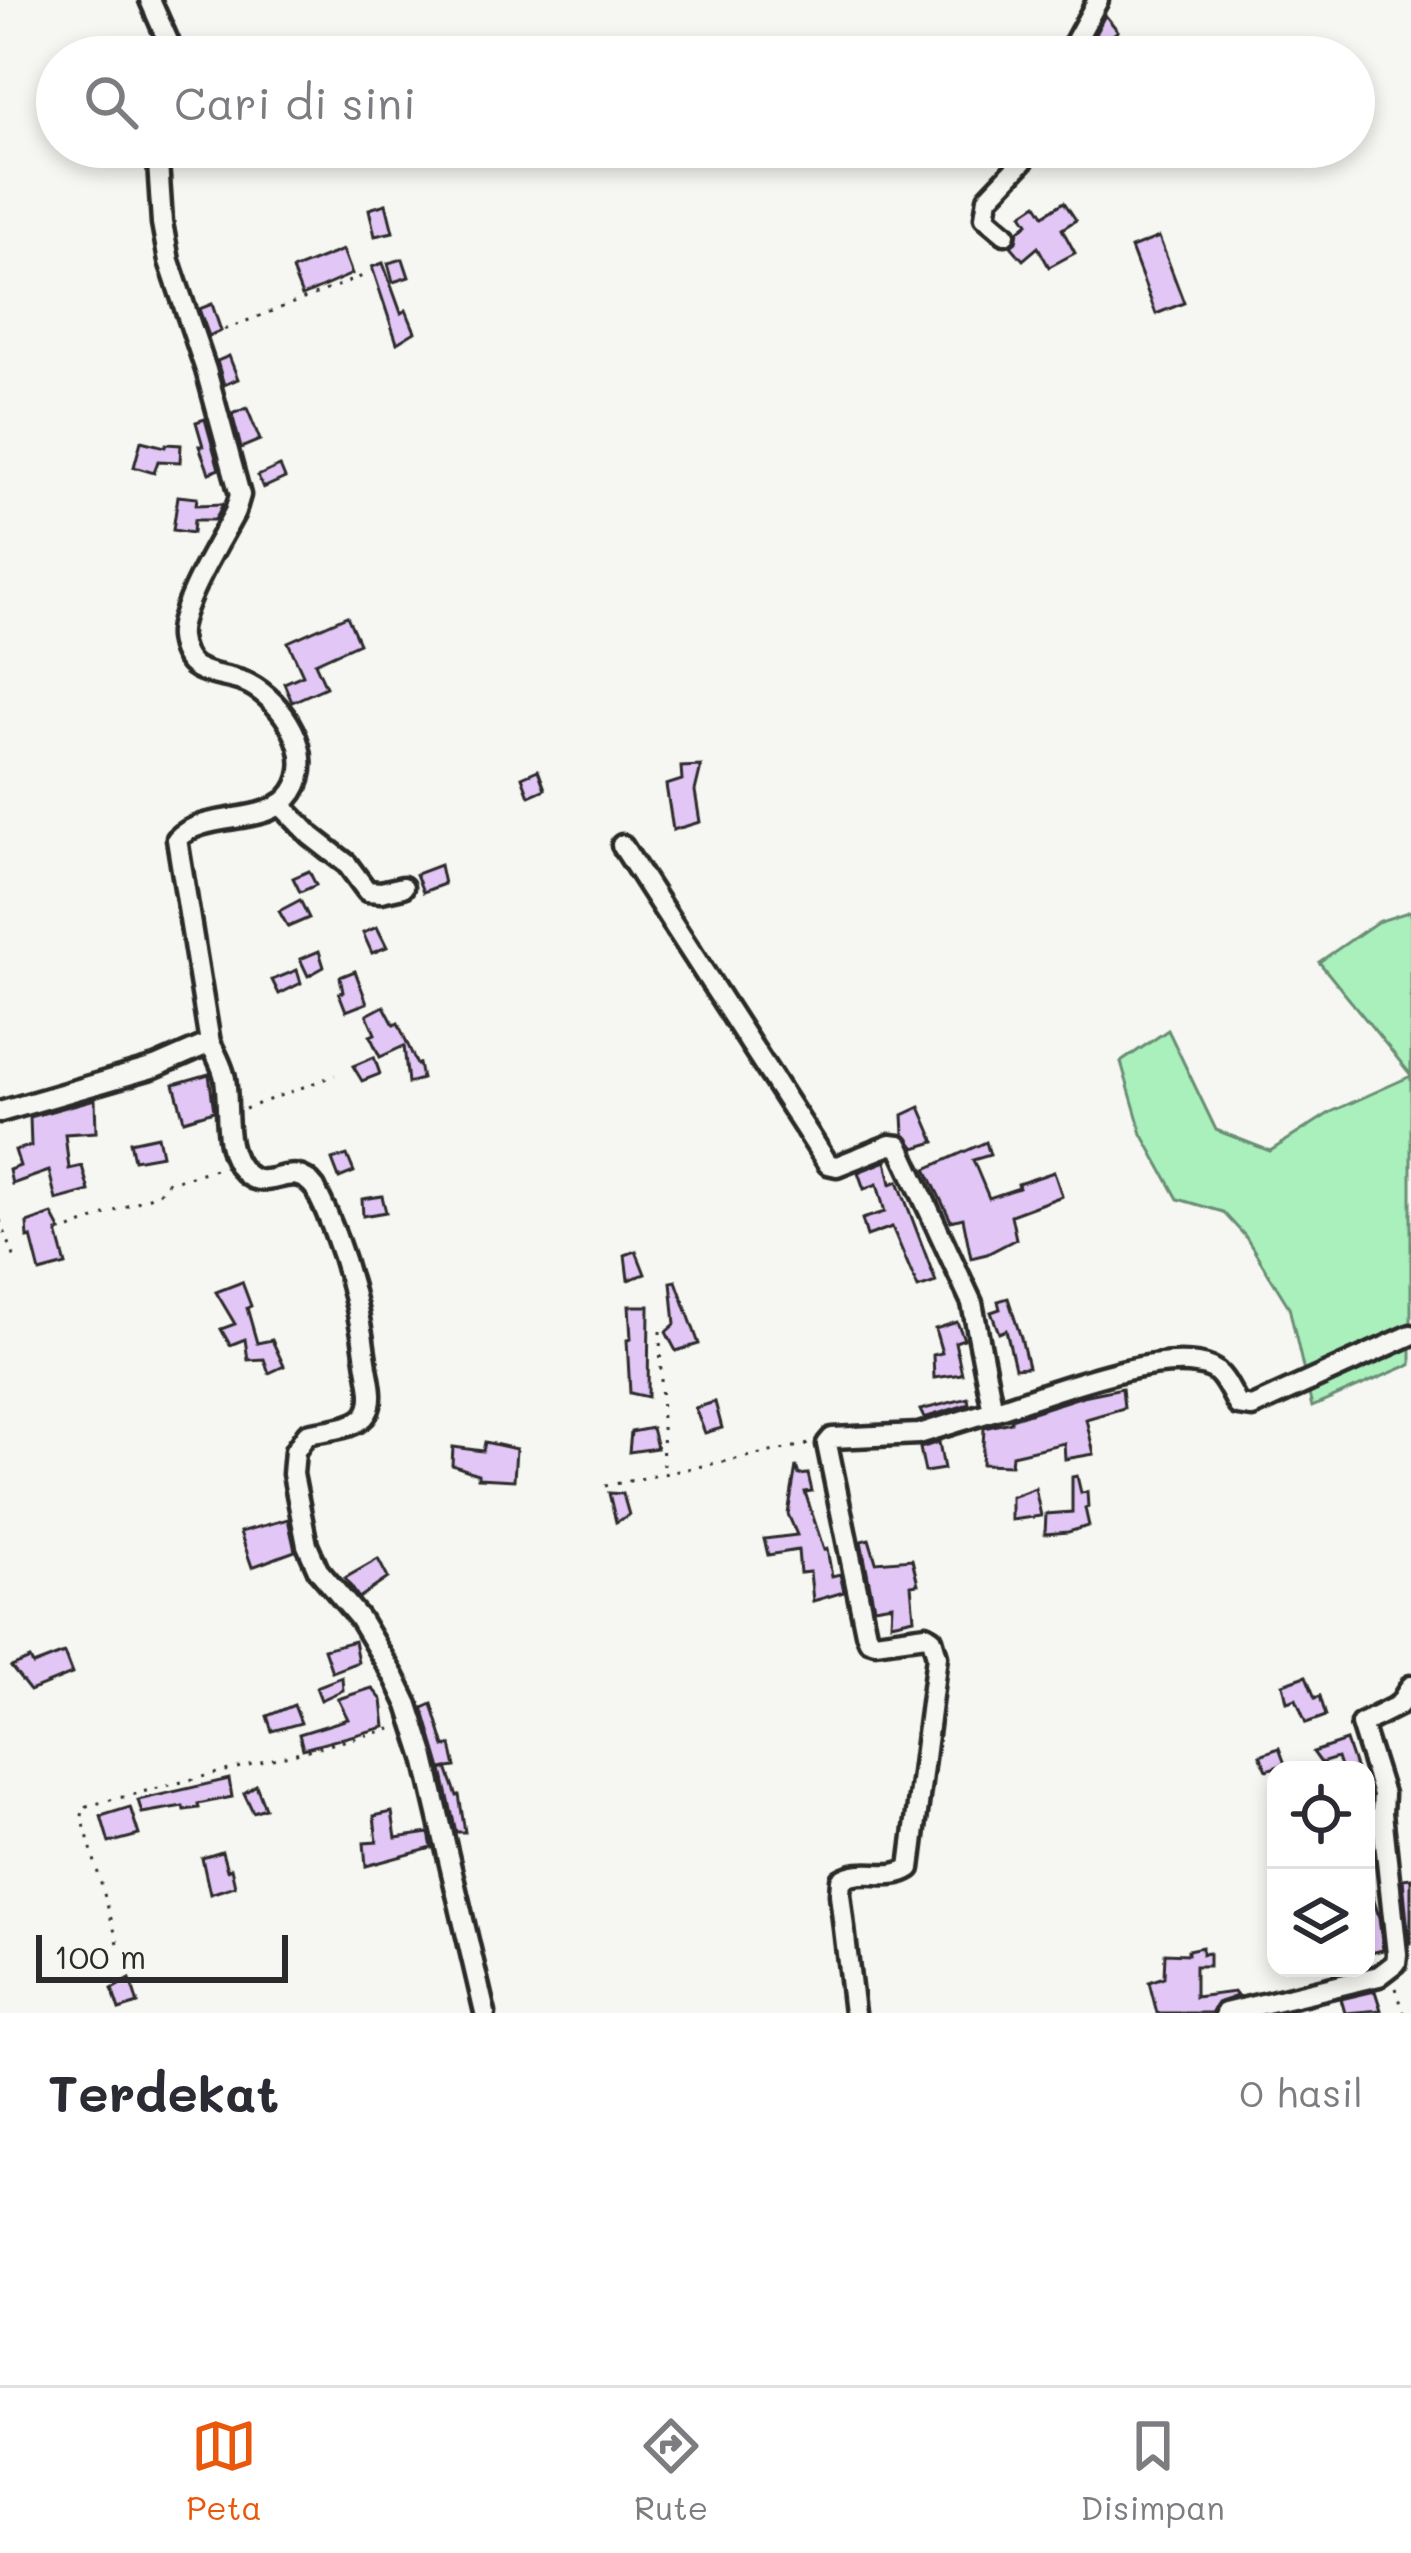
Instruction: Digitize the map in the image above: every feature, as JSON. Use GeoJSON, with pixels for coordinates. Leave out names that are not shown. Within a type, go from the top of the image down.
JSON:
{"type":"FeatureCollection","features":[{"type":"Feature","properties":{"kind":"street"},"geometry":{"type":"LineString","coordinates":[[150,0],[166,36]]}},
{"type":"Feature","properties":{"kind":"street"},"geometry":{"type":"LineString","coordinates":[[1078,36],[1098,0]]}},
{"type":"Feature","properties":{"kind":"street"},"geometry":{"type":"LineString","coordinates":[[159,168],[166,246],[240,495],[182,614],[180,639],[196,668],[245,681],[269,696],[283,712],[299,752],[300,774],[292,795],[280,804],[189,830],[177,838],[210,1043],[225,1079],[226,1115],[238,1164],[253,1179],[293,1174],[310,1180],[350,1273],[369,1377],[367,1413],[348,1425],[307,1434],[295,1450],[292,1474],[317,1570],[359,1618],[395,1678],[414,1723],[485,2013]]}},
{"type":"Feature","properties":{"kind":"street"},"geometry":{"type":"LineString","coordinates":[[1005,234],[985,217],[988,198],[1016,168]]}},
{"type":"Feature","properties":{"kind":"street"},"geometry":{"type":"LineString","coordinates":[[280,804],[347,864],[367,892],[403,887]]}},
{"type":"Feature","properties":{"kind":"street"},"geometry":{"type":"LineString","coordinates":[[622,845],[828,1164],[837,1166],[890,1145],[899,1146],[972,1303],[993,1411]]}},
{"type":"Feature","properties":{"kind":"street"},"geometry":{"type":"LineString","coordinates":[[0,1112],[155,1067],[210,1043]]}},
{"type":"Feature","properties":{"kind":"street"},"geometry":{"type":"LineString","coordinates":[[854,2013],[841,1880],[855,1873],[899,1874],[910,1868],[937,1655],[926,1635],[869,1640],[829,1440],[919,1434],[1153,1364],[1215,1370],[1238,1405],[1252,1407],[1411,1335]]}},
{"type":"Feature","properties":{"kind":"street"},"geometry":{"type":"LineString","coordinates":[[1225,2013],[1379,1976],[1396,1963],[1384,1803],[1361,1724],[1399,1706],[1411,1686]]}},
{"type":"Feature","properties":{"kind":"path"},"geometry":{"type":"LineString","coordinates":[[196,340],[363,276]]}},
{"type":"Feature","properties":{"kind":"path"},"geometry":{"type":"LineString","coordinates":[[226,1115],[335,1075]]}},
{"type":"Feature","properties":{"kind":"path"},"geometry":{"type":"LineString","coordinates":[[70,1229],[158,1193],[166,1183],[238,1164]]}},
{"type":"Feature","properties":{"kind":"path"},"geometry":{"type":"LineString","coordinates":[[0,1220],[16,1261]]}},
{"type":"Feature","properties":{"kind":"path"},"geometry":{"type":"LineString","coordinates":[[660,1331],[663,1473]]}},
{"type":"Feature","properties":{"kind":"path"},"geometry":{"type":"LineString","coordinates":[[605,1486],[829,1440]]}},
{"type":"Feature","properties":{"kind":"path"},"geometry":{"type":"LineString","coordinates":[[118,1943],[83,1807],[414,1723]]}},
{"type":"Feature","properties":{"kind":"path"},"geometry":{"type":"LineString","coordinates":[[1390,1969],[1404,2013]]}},
{"type":"Feature","properties":{"kind":"green space"},"geometry":{"type":"Polygon","coordinates":[[[1411,911],[1411,1075],[1319,962],[1377,922],[1411,911]]]}},
{"type":"Feature","properties":{"kind":"green space"},"geometry":{"type":"Polygon","coordinates":[[[1168,1030],[1216,1130],[1270,1151],[1331,1112],[1411,1076],[1411,1364],[1312,1407],[1289,1307],[1245,1236],[1223,1212],[1178,1199],[1142,1134],[1121,1062],[1168,1030]]]}},
{"type":"Feature","properties":{"kind":"building"},"geometry":{"type":"Polygon","coordinates":[[[1105,15],[1118,31],[1112,36],[1094,36],[1105,15]]]}},
{"type":"Feature","properties":{"kind":"building"},"geometry":{"type":"Polygon","coordinates":[[[1064,202],[1076,220],[1062,229],[1075,253],[1049,267],[1038,247],[1023,260],[1011,246],[1028,223],[1022,214],[1037,204],[1044,215],[1064,202]]]}},
{"type":"Feature","properties":{"kind":"building"},"geometry":{"type":"Polygon","coordinates":[[[386,204],[393,232],[375,236],[369,209],[386,204]]]}},
{"type":"Feature","properties":{"kind":"building"},"geometry":{"type":"Polygon","coordinates":[[[1159,237],[1184,303],[1156,314],[1131,248],[1159,237]]]}},
{"type":"Feature","properties":{"kind":"building"},"geometry":{"type":"Polygon","coordinates":[[[343,250],[352,274],[302,296],[292,270],[343,250]]]}},
{"type":"Feature","properties":{"kind":"building"},"geometry":{"type":"Polygon","coordinates":[[[403,259],[409,277],[393,282],[388,263],[403,259]]]}},
{"type":"Feature","properties":{"kind":"building"},"geometry":{"type":"Polygon","coordinates":[[[383,263],[401,313],[406,310],[415,332],[397,343],[372,267],[383,263]]]}},
{"type":"Feature","properties":{"kind":"building"},"geometry":{"type":"Polygon","coordinates":[[[212,304],[221,331],[209,336],[199,309],[212,304]]]}},
{"type":"Feature","properties":{"kind":"building"},"geometry":{"type":"Polygon","coordinates":[[[229,356],[238,379],[224,385],[217,361],[229,356]]]}},
{"type":"Feature","properties":{"kind":"building"},"geometry":{"type":"Polygon","coordinates":[[[247,408],[260,440],[241,448],[232,414],[247,408]]]}},
{"type":"Feature","properties":{"kind":"building"},"geometry":{"type":"Polygon","coordinates":[[[205,419],[219,469],[209,473],[196,422],[205,419]]]}},
{"type":"Feature","properties":{"kind":"building"},"geometry":{"type":"Polygon","coordinates":[[[141,441],[181,445],[180,462],[158,461],[154,473],[134,467],[141,441]]]}},
{"type":"Feature","properties":{"kind":"building"},"geometry":{"type":"Polygon","coordinates":[[[280,466],[285,478],[263,488],[258,476],[280,466]]]}},
{"type":"Feature","properties":{"kind":"building"},"geometry":{"type":"Polygon","coordinates":[[[178,496],[197,498],[196,505],[223,504],[215,520],[194,520],[193,533],[173,530],[178,496]]]}},
{"type":"Feature","properties":{"kind":"building"},"geometry":{"type":"Polygon","coordinates":[[[347,616],[359,643],[315,663],[326,687],[292,702],[284,683],[303,675],[288,642],[347,616]]]}},
{"type":"Feature","properties":{"kind":"building"},"geometry":{"type":"Polygon","coordinates":[[[701,766],[695,791],[700,822],[673,830],[666,785],[682,780],[681,767],[701,766]]]}},
{"type":"Feature","properties":{"kind":"building"},"geometry":{"type":"Polygon","coordinates":[[[538,770],[545,789],[529,796],[522,777],[538,770]]]}},
{"type":"Feature","properties":{"kind":"building"},"geometry":{"type":"Polygon","coordinates":[[[440,865],[444,884],[423,892],[416,874],[440,865]]]}},
{"type":"Feature","properties":{"kind":"building"},"geometry":{"type":"Polygon","coordinates":[[[309,871],[316,885],[300,892],[293,878],[309,871]]]}},
{"type":"Feature","properties":{"kind":"building"},"geometry":{"type":"Polygon","coordinates":[[[300,900],[309,918],[288,927],[279,911],[300,900]]]}},
{"type":"Feature","properties":{"kind":"building"},"geometry":{"type":"Polygon","coordinates":[[[377,927],[387,947],[372,953],[363,933],[377,927]]]}},
{"type":"Feature","properties":{"kind":"building"},"geometry":{"type":"Polygon","coordinates":[[[319,951],[324,967],[308,976],[300,959],[319,951]]]}},
{"type":"Feature","properties":{"kind":"building"},"geometry":{"type":"Polygon","coordinates":[[[297,970],[301,983],[279,994],[272,980],[297,970]]]}},
{"type":"Feature","properties":{"kind":"building"},"geometry":{"type":"Polygon","coordinates":[[[355,971],[367,1003],[346,1011],[339,993],[343,992],[340,977],[355,971]]]}},
{"type":"Feature","properties":{"kind":"building"},"geometry":{"type":"Polygon","coordinates":[[[384,1006],[394,1025],[398,1023],[422,1079],[408,1083],[404,1046],[380,1057],[367,1015],[384,1006]]]}},
{"type":"Feature","properties":{"kind":"building"},"geometry":{"type":"Polygon","coordinates":[[[374,1057],[380,1074],[362,1081],[353,1066],[374,1057]]]}},
{"type":"Feature","properties":{"kind":"building"},"geometry":{"type":"Polygon","coordinates":[[[209,1074],[214,1111],[184,1120],[174,1084],[209,1074]]]}},
{"type":"Feature","properties":{"kind":"building"},"geometry":{"type":"Polygon","coordinates":[[[95,1099],[96,1132],[65,1134],[69,1169],[82,1166],[89,1191],[56,1200],[49,1171],[12,1184],[9,1170],[20,1166],[15,1150],[31,1146],[30,1117],[95,1099]]]}},
{"type":"Feature","properties":{"kind":"building"},"geometry":{"type":"Polygon","coordinates":[[[920,1107],[935,1142],[915,1148],[904,1134],[903,1115],[920,1107]]]}},
{"type":"Feature","properties":{"kind":"building"},"geometry":{"type":"Polygon","coordinates":[[[158,1136],[162,1155],[134,1160],[130,1142],[158,1136]]]}},
{"type":"Feature","properties":{"kind":"building"},"geometry":{"type":"Polygon","coordinates":[[[986,1142],[990,1155],[973,1160],[989,1198],[1054,1172],[1062,1196],[1011,1215],[1016,1239],[971,1258],[963,1218],[951,1221],[926,1169],[986,1142]]]}},
{"type":"Feature","properties":{"kind":"building"},"geometry":{"type":"Polygon","coordinates":[[[347,1155],[354,1172],[339,1178],[332,1160],[347,1155]]]}},
{"type":"Feature","properties":{"kind":"building"},"geometry":{"type":"Polygon","coordinates":[[[886,1161],[891,1184],[898,1181],[936,1282],[918,1288],[892,1227],[867,1236],[862,1219],[885,1212],[877,1184],[864,1189],[858,1172],[886,1161]]]}},
{"type":"Feature","properties":{"kind":"building"},"geometry":{"type":"Polygon","coordinates":[[[382,1196],[386,1212],[363,1216],[362,1199],[382,1196]]]}},
{"type":"Feature","properties":{"kind":"building"},"geometry":{"type":"Polygon","coordinates":[[[52,1214],[61,1231],[57,1232],[66,1265],[40,1272],[27,1223],[52,1214]]]}},
{"type":"Feature","properties":{"kind":"building"},"geometry":{"type":"Polygon","coordinates":[[[636,1251],[645,1274],[628,1280],[625,1255],[636,1251]]]}},
{"type":"Feature","properties":{"kind":"building"},"geometry":{"type":"Polygon","coordinates":[[[676,1281],[699,1344],[676,1351],[666,1332],[675,1324],[671,1282],[676,1281]]]}},
{"type":"Feature","properties":{"kind":"building"},"geometry":{"type":"Polygon","coordinates":[[[242,1282],[257,1343],[272,1340],[284,1366],[269,1373],[264,1359],[248,1360],[245,1339],[230,1345],[221,1329],[235,1324],[216,1292],[242,1282]]]}},
{"type":"Feature","properties":{"kind":"building"},"geometry":{"type":"Polygon","coordinates":[[[1008,1298],[1028,1367],[1015,1368],[1006,1330],[999,1333],[991,1312],[1000,1309],[998,1301],[1008,1298]]]}},
{"type":"Feature","properties":{"kind":"building"},"geometry":{"type":"Polygon","coordinates":[[[629,1306],[649,1306],[648,1397],[630,1393],[629,1306]]]}},
{"type":"Feature","properties":{"kind":"building"},"geometry":{"type":"Polygon","coordinates":[[[957,1322],[964,1339],[955,1342],[962,1374],[934,1378],[933,1355],[942,1353],[935,1329],[957,1322]]]}},
{"type":"Feature","properties":{"kind":"building"},"geometry":{"type":"Polygon","coordinates":[[[1122,1388],[1124,1408],[1086,1419],[1094,1454],[1065,1459],[1064,1443],[1012,1455],[1011,1465],[982,1464],[984,1428],[1122,1388]]]}},
{"type":"Feature","properties":{"kind":"building"},"geometry":{"type":"Polygon","coordinates":[[[968,1398],[969,1404],[924,1418],[920,1410],[968,1398]]]}},
{"type":"Feature","properties":{"kind":"building"},"geometry":{"type":"Polygon","coordinates":[[[715,1402],[722,1428],[705,1433],[695,1408],[715,1402]]]}},
{"type":"Feature","properties":{"kind":"building"},"geometry":{"type":"Polygon","coordinates":[[[652,1428],[657,1448],[629,1452],[631,1432],[652,1428]]]}},
{"type":"Feature","properties":{"kind":"building"},"geometry":{"type":"Polygon","coordinates":[[[485,1442],[516,1449],[514,1480],[478,1478],[452,1465],[453,1447],[483,1451],[485,1442]]]}},
{"type":"Feature","properties":{"kind":"building"},"geometry":{"type":"Polygon","coordinates":[[[939,1442],[944,1469],[925,1472],[920,1448],[939,1442]]]}},
{"type":"Feature","properties":{"kind":"building"},"geometry":{"type":"Polygon","coordinates":[[[796,1466],[799,1475],[808,1474],[812,1491],[805,1492],[832,1576],[840,1574],[844,1592],[813,1601],[810,1572],[800,1573],[798,1550],[768,1555],[764,1539],[797,1535],[788,1514],[796,1466]]]}},
{"type":"Feature","properties":{"kind":"building"},"geometry":{"type":"Polygon","coordinates":[[[1077,1476],[1081,1493],[1087,1492],[1089,1526],[1045,1534],[1046,1514],[1072,1512],[1072,1477],[1077,1476]]]}},
{"type":"Feature","properties":{"kind":"building"},"geometry":{"type":"Polygon","coordinates":[[[1035,1488],[1041,1516],[1011,1520],[1011,1497],[1035,1488]]]}},
{"type":"Feature","properties":{"kind":"building"},"geometry":{"type":"Polygon","coordinates":[[[609,1493],[623,1494],[629,1515],[616,1522],[609,1493]]]}},
{"type":"Feature","properties":{"kind":"building"},"geometry":{"type":"Polygon","coordinates":[[[288,1519],[295,1551],[252,1567],[240,1532],[288,1519]]]}},
{"type":"Feature","properties":{"kind":"building"},"geometry":{"type":"Polygon","coordinates":[[[869,1539],[876,1562],[912,1559],[918,1584],[911,1585],[914,1618],[891,1623],[892,1604],[874,1607],[861,1541],[869,1539]]]}},
{"type":"Feature","properties":{"kind":"building"},"geometry":{"type":"Polygon","coordinates":[[[378,1559],[388,1578],[359,1598],[345,1578],[378,1559]]]}},
{"type":"Feature","properties":{"kind":"building"},"geometry":{"type":"Polygon","coordinates":[[[354,1641],[358,1662],[332,1672],[324,1649],[354,1641]]]}},
{"type":"Feature","properties":{"kind":"building"},"geometry":{"type":"Polygon","coordinates":[[[64,1653],[72,1674],[30,1691],[11,1667],[30,1659],[33,1665],[64,1653]]]}},
{"type":"Feature","properties":{"kind":"building"},"geometry":{"type":"Polygon","coordinates":[[[1306,1676],[1326,1716],[1306,1723],[1296,1699],[1287,1702],[1283,1684],[1306,1676]]]}},
{"type":"Feature","properties":{"kind":"building"},"geometry":{"type":"Polygon","coordinates":[[[342,1677],[343,1690],[321,1700],[316,1687],[342,1677]]]}},
{"type":"Feature","properties":{"kind":"building"},"geometry":{"type":"Polygon","coordinates":[[[372,1688],[382,1700],[385,1727],[303,1749],[299,1734],[348,1719],[338,1699],[372,1688]]]}},
{"type":"Feature","properties":{"kind":"building"},"geometry":{"type":"Polygon","coordinates":[[[432,1704],[456,1767],[441,1769],[423,1708],[432,1704]]]}},
{"type":"Feature","properties":{"kind":"building"},"geometry":{"type":"Polygon","coordinates":[[[294,1705],[301,1723],[272,1731],[267,1716],[294,1705]]]}},
{"type":"Feature","properties":{"kind":"building"},"geometry":{"type":"Polygon","coordinates":[[[1346,1741],[1353,1761],[1320,1761],[1313,1752],[1346,1741]]]}},
{"type":"Feature","properties":{"kind":"building"},"geometry":{"type":"Polygon","coordinates":[[[1279,1748],[1284,1761],[1267,1761],[1267,1770],[1260,1755],[1279,1748]]]}},
{"type":"Feature","properties":{"kind":"building"},"geometry":{"type":"Polygon","coordinates":[[[447,1768],[459,1795],[465,1832],[456,1832],[442,1770],[447,1768]]]}},
{"type":"Feature","properties":{"kind":"building"},"geometry":{"type":"Polygon","coordinates":[[[229,1779],[232,1797],[198,1804],[199,1808],[142,1813],[138,1800],[229,1779]]]}},
{"type":"Feature","properties":{"kind":"building"},"geometry":{"type":"Polygon","coordinates":[[[256,1785],[265,1808],[253,1812],[244,1793],[256,1785]]]}},
{"type":"Feature","properties":{"kind":"building"},"geometry":{"type":"Polygon","coordinates":[[[130,1807],[139,1835],[109,1843],[101,1816],[130,1807]]]}},
{"type":"Feature","properties":{"kind":"building"},"geometry":{"type":"Polygon","coordinates":[[[392,1812],[396,1838],[429,1833],[432,1848],[366,1866],[364,1843],[377,1842],[374,1816],[392,1812]]]}},
{"type":"Feature","properties":{"kind":"building"},"geometry":{"type":"Polygon","coordinates":[[[222,1852],[235,1886],[210,1894],[202,1858],[222,1852]]]}},
{"type":"Feature","properties":{"kind":"building"},"geometry":{"type":"Polygon","coordinates":[[[1411,1878],[1411,1943],[1409,1943],[1403,1879],[1411,1878]]]}},
{"type":"Feature","properties":{"kind":"building"},"geometry":{"type":"Polygon","coordinates":[[[1375,1904],[1379,1917],[1383,1950],[1375,1952],[1375,1904]]]}},
{"type":"Feature","properties":{"kind":"building"},"geometry":{"type":"Polygon","coordinates":[[[1202,1947],[1202,1954],[1209,1953],[1209,1966],[1195,1966],[1195,1997],[1234,1992],[1237,1996],[1217,2003],[1211,2013],[1157,2013],[1149,1982],[1164,1977],[1165,1953],[1188,1954],[1202,1947]]]}},
{"type":"Feature","properties":{"kind":"building"},"geometry":{"type":"Polygon","coordinates":[[[130,1979],[138,2004],[119,2010],[112,1989],[130,1979]]]}},
{"type":"Feature","properties":{"kind":"building"},"geometry":{"type":"Polygon","coordinates":[[[1375,1991],[1381,2010],[1345,2013],[1341,1999],[1375,1991]]]}}]}
